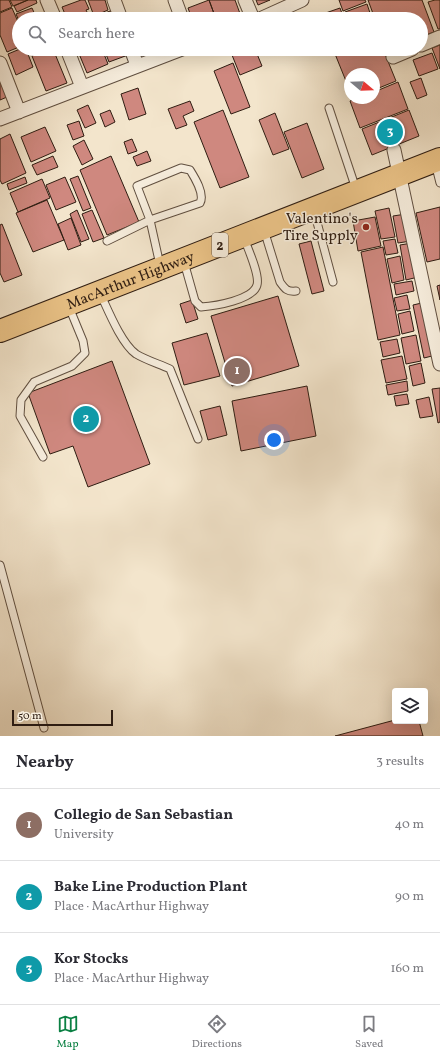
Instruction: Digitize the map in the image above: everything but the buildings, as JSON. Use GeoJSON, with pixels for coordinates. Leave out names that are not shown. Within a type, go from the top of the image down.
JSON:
{"type":"FeatureCollection","features":[{"type":"Feature","properties":{"kind":"highway","name":"MacArthur Highway"},"geometry":{"type":"LineString","coordinates":[[0,331],[437,160]]}},
{"type":"Feature","properties":{"kind":"street"},"geometry":{"type":"LineString","coordinates":[[47,0],[52,12]]}},
{"type":"Feature","properties":{"kind":"street"},"geometry":{"type":"LineString","coordinates":[[114,0],[118,12]]}},
{"type":"Feature","properties":{"kind":"street"},"geometry":{"type":"LineString","coordinates":[[174,0],[179,12]]}},
{"type":"Feature","properties":{"kind":"street"},"geometry":{"type":"LineString","coordinates":[[245,0],[250,12]]}},
{"type":"Feature","properties":{"kind":"street"},"geometry":{"type":"LineString","coordinates":[[275,12],[302,0]]}},
{"type":"Feature","properties":{"kind":"street"},"geometry":{"type":"LineString","coordinates":[[428,42],[440,37]]}},
{"type":"Feature","properties":{"kind":"street"},"geometry":{"type":"LineString","coordinates":[[70,56],[82,87]]}},
{"type":"Feature","properties":{"kind":"street"},"geometry":{"type":"LineString","coordinates":[[134,56],[137,65]]}},
{"type":"Feature","properties":{"kind":"street"},"geometry":{"type":"LineString","coordinates":[[0,119],[162,56]]}},
{"type":"Feature","properties":{"kind":"street"},"geometry":{"type":"LineString","coordinates":[[0,63],[19,112]]}},
{"type":"Feature","properties":{"kind":"street"},"geometry":{"type":"LineString","coordinates":[[394,150],[440,364]]}},
{"type":"Feature","properties":{"kind":"lane"},"geometry":{"type":"LineString","coordinates":[[329,108],[357,192]]}},
{"type":"Feature","properties":{"kind":"lane"},"geometry":{"type":"LineString","coordinates":[[437,160],[440,183]]}},
{"type":"Feature","properties":{"kind":"lane"},"geometry":{"type":"LineString","coordinates":[[107,241],[150,220],[201,201],[196,180],[190,170],[181,168],[138,184],[136,187],[150,220],[161,268]]}},
{"type":"Feature","properties":{"kind":"lane"},"geometry":{"type":"LineString","coordinates":[[313,209],[333,282]]}},
{"type":"Feature","properties":{"kind":"lane"},"geometry":{"type":"LineString","coordinates":[[264,228],[280,282],[289,292],[296,291]]}},
{"type":"Feature","properties":{"kind":"lane"},"geometry":{"type":"LineString","coordinates":[[184,260],[195,301],[202,307],[241,298],[254,292],[258,284],[255,268],[244,236]]}},
{"type":"Feature","properties":{"kind":"lane"},"geometry":{"type":"LineString","coordinates":[[100,292],[113,323],[132,350],[140,356],[170,369],[198,439]]}},
{"type":"Feature","properties":{"kind":"lane"},"geometry":{"type":"LineString","coordinates":[[43,457],[20,416],[21,400],[26,391],[34,382],[72,366],[85,353],[83,341],[68,304]]}},
{"type":"Feature","properties":{"kind":"lane"},"geometry":{"type":"LineString","coordinates":[[0,565],[44,728]]}},
{"type":"Feature","properties":{"kind":"place","name":"Kor Stocks"},"geometry":{"type":"Point","coordinates":[390,132]}},
{"type":"Feature","properties":{"kind":"place","name":"Valentino's Tire Supply"},"geometry":{"type":"Point","coordinates":[366,227]}},
{"type":"Feature","properties":{"kind":"place","name":"Collegio de San Sebastian"},"geometry":{"type":"Point","coordinates":[237,371]}},
{"type":"Feature","properties":{"kind":"place","name":"Bake Line Production Plant"},"geometry":{"type":"Point","coordinates":[86,419]}}]}
